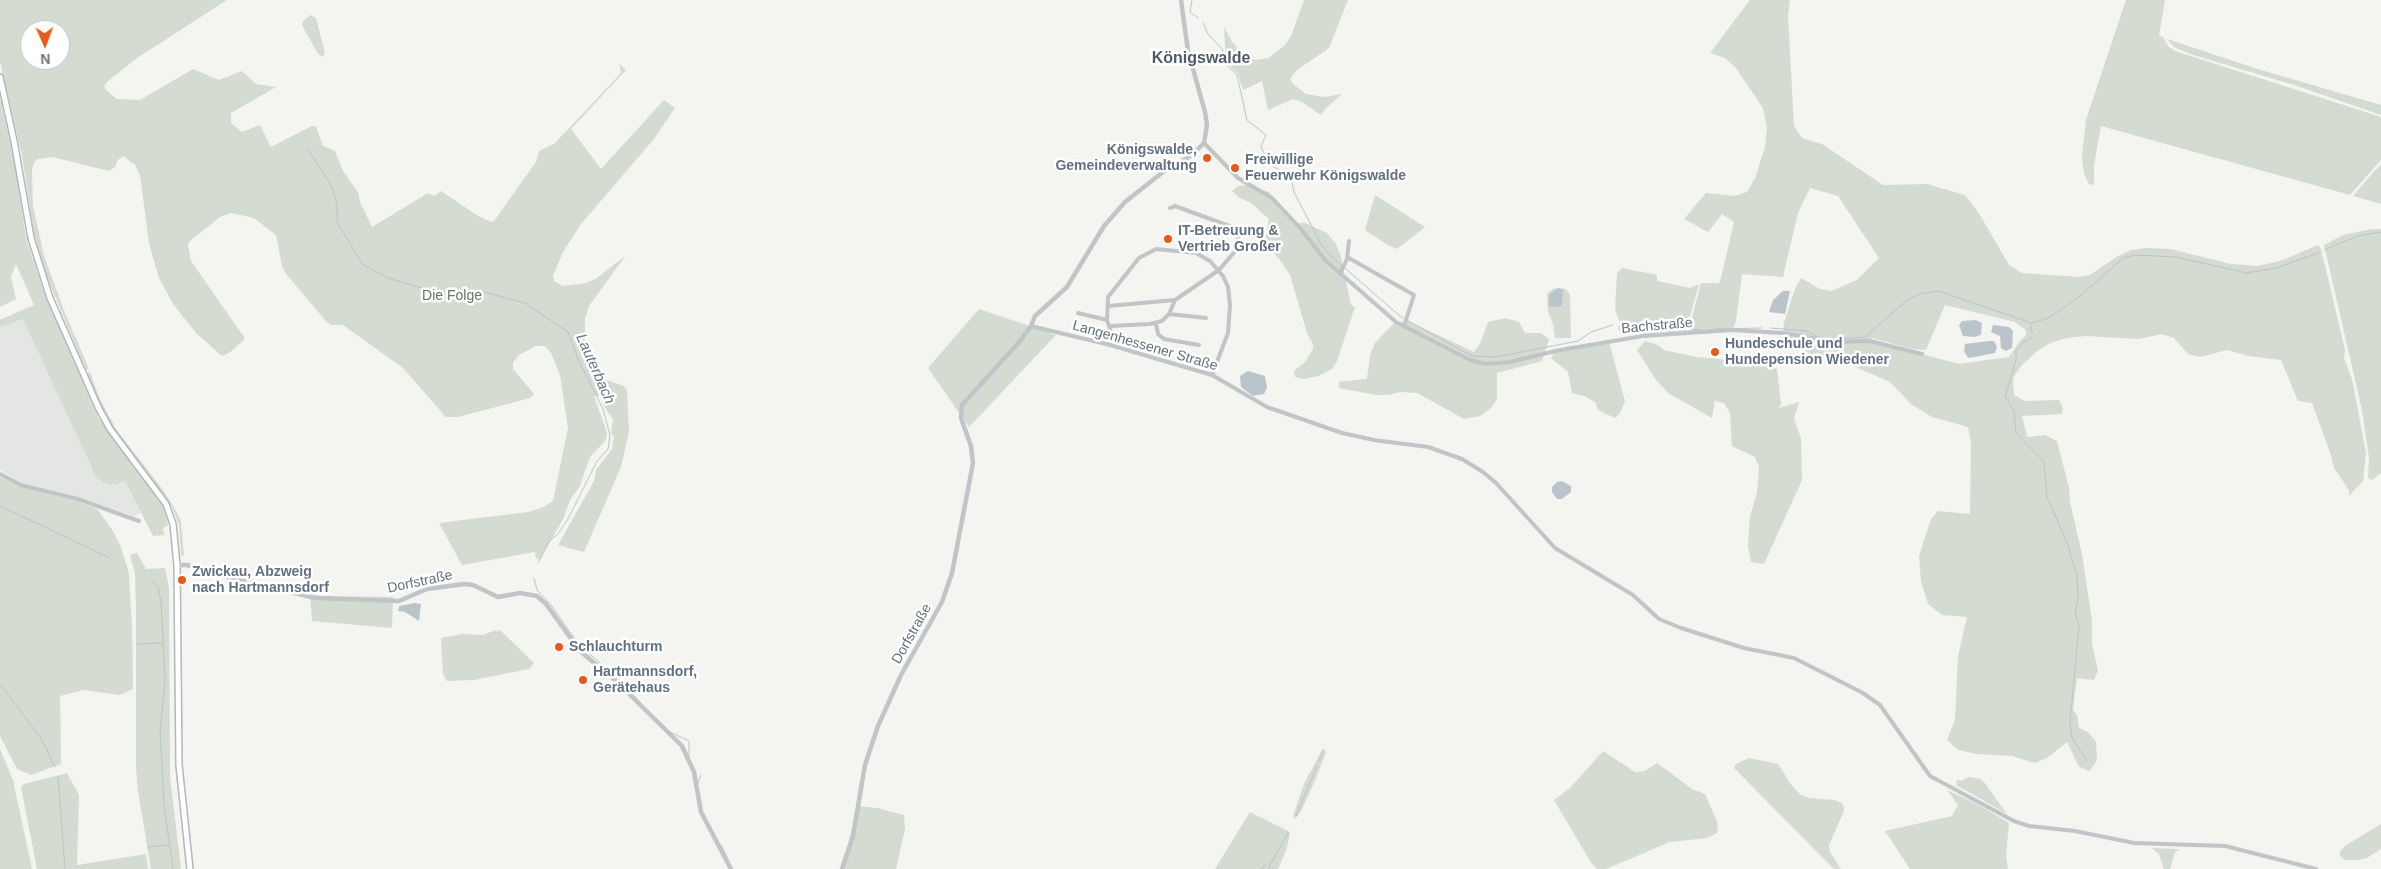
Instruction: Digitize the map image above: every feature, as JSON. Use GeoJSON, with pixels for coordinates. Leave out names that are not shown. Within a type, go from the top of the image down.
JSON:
{"type":"FeatureCollection","features":[{"type":"Feature","properties":{"kind":"main road"},"geometry":{"type":"LineString","coordinates":[[0,78],[14,141],[30,230],[42,277],[99,409],[110,429],[166,504],[174,529],[177,565],[178,757],[190,869]]}},
{"type":"Feature","properties":{"kind":"street"},"geometry":{"type":"LineString","coordinates":[[1031,326],[1035,316],[1067,287],[1104,226],[1125,202],[1163,172],[1192,155],[1204,143],[1207,125],[1205,112],[1187,44],[1181,0]]}},
{"type":"Feature","properties":{"kind":"street","name":"Bachstraße"},"geometry":{"type":"LineString","coordinates":[[1204,143],[1238,178],[1272,198],[1301,229],[1325,260],[1340,274],[1404,324],[1470,360],[1485,364],[1510,362],[1560,350],[1643,336],[1732,330],[1783,333],[1836,342],[1870,340],[1922,354]]}},
{"type":"Feature","properties":{"kind":"street"},"geometry":{"type":"LineString","coordinates":[[1110,326],[1156,324],[1168,314],[1175,300],[1219,270],[1237,249],[1239,240],[1234,228],[1215,219],[1175,206],[1170,208]]}},
{"type":"Feature","properties":{"kind":"street"},"geometry":{"type":"LineString","coordinates":[[1340,274],[1348,257],[1349,241]]}},
{"type":"Feature","properties":{"kind":"street"},"geometry":{"type":"LineString","coordinates":[[1110,345],[1108,297],[1139,258],[1148,252],[1164,249],[1196,253],[1210,261],[1219,270],[1228,287],[1230,319],[1224,345],[1212,375]]}},
{"type":"Feature","properties":{"kind":"street"},"geometry":{"type":"LineString","coordinates":[[1348,257],[1414,295],[1404,324]]}},
{"type":"Feature","properties":{"kind":"street"},"geometry":{"type":"LineString","coordinates":[[1108,306],[1175,300]]}},
{"type":"Feature","properties":{"kind":"street"},"geometry":{"type":"LineString","coordinates":[[1078,313],[1108,320]]}},
{"type":"Feature","properties":{"kind":"street"},"geometry":{"type":"LineString","coordinates":[[1168,314],[1206,318]]}},
{"type":"Feature","properties":{"kind":"street"},"geometry":{"type":"LineString","coordinates":[[1156,324],[1158,334],[1164,339],[1199,345]]}},
{"type":"Feature","properties":{"kind":"street","name":"Dorfstraße"},"geometry":{"type":"LineString","coordinates":[[842,869],[853,836],[865,765],[878,726],[902,674],[942,602],[952,573],[973,463],[971,446],[961,418],[962,405],[996,369],[1031,326]]}},
{"type":"Feature","properties":{"kind":"street","name":"Langenhessener Straße"},"geometry":{"type":"LineString","coordinates":[[1031,326],[1110,345],[1212,375],[1274,410],[1352,436],[1428,446],[1473,465],[1496,483],[1555,548],[1633,595],[1658,618],[1681,628],[1744,648],[1780,654],[1805,662],[1863,693],[1880,705],[1930,776],[2014,821],[2029,826],[2075,831],[2134,843],[2225,846],[2316,869]]}},
{"type":"Feature","properties":{"kind":"street"},"geometry":{"type":"LineString","coordinates":[[0,474],[21,485],[78,499],[140,521]]}},
{"type":"Feature","properties":{"kind":"street","name":"Dorfstraße"},"geometry":{"type":"LineString","coordinates":[[177,565],[187,565],[315,598],[399,601],[427,589],[464,584],[473,585],[498,597],[520,593],[537,596],[546,604],[580,651],[620,685],[682,746],[694,772],[700,812],[731,869]]}},
{"type":"Feature","properties":{"kind":"shaded area"},"geometry":{"type":"Polygon","coordinates":[[[1558,288],[1563,290],[1562,304],[1560,307],[1550,306],[1548,303],[1550,294],[1558,288]]]}},
{"type":"Feature","properties":{"kind":"shaded area"},"geometry":{"type":"Polygon","coordinates":[[[1783,291],[1790,291],[1785,314],[1769,312],[1773,300],[1783,291]]]}},
{"type":"Feature","properties":{"kind":"shaded area"},"geometry":{"type":"Polygon","coordinates":[[[23,318],[97,479],[108,484],[117,484],[125,481],[141,513],[134,516],[83,498],[20,482],[0,470],[0,327],[23,318]]]}},
{"type":"Feature","properties":{"kind":"shaded area"},"geometry":{"type":"Polygon","coordinates":[[[1976,320],[1982,323],[1981,335],[1974,337],[1963,336],[1959,325],[1962,321],[1976,320]]]}},
{"type":"Feature","properties":{"kind":"shaded area"},"geometry":{"type":"Polygon","coordinates":[[[1993,325],[2009,327],[2013,331],[2012,348],[2006,351],[2001,348],[2000,336],[1991,332],[1993,325]]]}},
{"type":"Feature","properties":{"kind":"shaded area"},"geometry":{"type":"Polygon","coordinates":[[[1994,341],[1997,347],[1995,353],[1969,358],[1966,355],[1964,350],[1965,344],[1994,341]]]}},
{"type":"Feature","properties":{"kind":"shaded area"},"geometry":{"type":"Polygon","coordinates":[[[1248,371],[1265,376],[1267,388],[1264,394],[1253,396],[1241,387],[1240,376],[1248,371]]]}},
{"type":"Feature","properties":{"kind":"shaded area"},"geometry":{"type":"Polygon","coordinates":[[[1562,481],[1571,486],[1571,492],[1562,499],[1557,499],[1552,492],[1552,487],[1557,482],[1562,481]]]}},
{"type":"Feature","properties":{"kind":"shaded area"},"geometry":{"type":"Polygon","coordinates":[[[415,603],[421,604],[419,621],[405,612],[398,611],[399,606],[415,603]]]}},
{"type":"Feature","properties":{"kind":"green space","name":"Die Folge"},"geometry":{"type":"Polygon","coordinates":[[[0,0],[227,0],[137,58],[107,82],[104,86],[106,90],[117,99],[140,100],[193,69],[219,80],[242,71],[256,84],[276,87],[231,113],[231,123],[242,132],[260,125],[271,147],[312,126],[316,127],[323,146],[335,151],[343,171],[358,192],[360,202],[372,227],[428,193],[435,196],[441,191],[478,216],[491,222],[494,221],[536,162],[539,151],[554,144],[621,73],[619,64],[626,70],[571,129],[601,169],[664,100],[675,108],[653,140],[581,224],[563,252],[553,276],[554,281],[563,286],[586,283],[597,278],[626,255],[589,306],[585,318],[585,342],[593,371],[601,378],[624,386],[627,391],[629,432],[621,467],[584,552],[558,545],[594,481],[596,470],[612,449],[614,437],[611,433],[613,419],[603,405],[600,396],[594,396],[607,433],[606,440],[590,457],[579,488],[571,498],[563,519],[540,560],[536,558],[535,552],[462,565],[439,523],[528,512],[544,507],[553,501],[568,428],[560,375],[551,353],[545,346],[536,346],[519,355],[513,363],[513,369],[534,394],[530,398],[458,417],[446,417],[403,368],[343,325],[331,325],[326,321],[287,275],[282,266],[276,235],[254,218],[231,213],[220,217],[190,241],[188,245],[191,261],[244,337],[244,340],[229,353],[222,356],[197,334],[184,318],[173,304],[159,278],[149,243],[140,175],[135,165],[123,156],[118,160],[115,167],[109,171],[53,157],[38,159],[34,162],[32,170],[33,206],[44,256],[65,313],[89,369],[86,370],[47,277],[34,233],[22,156],[0,61],[0,0]]]}},
{"type":"Feature","properties":{"kind":"green space"},"geometry":{"type":"Polygon","coordinates":[[[1304,0],[1348,0],[1329,48],[1297,70],[1290,79],[1293,84],[1306,94],[1324,97],[1342,94],[1321,115],[1302,102],[1293,99],[1268,110],[1262,81],[1243,90],[1238,74],[1226,62],[1224,27],[1232,42],[1244,55],[1256,60],[1269,58],[1285,45],[1291,36],[1304,0]]]}},
{"type":"Feature","properties":{"kind":"green space"},"geometry":{"type":"Polygon","coordinates":[[[1750,0],[1790,0],[1788,16],[1794,126],[1802,138],[1822,144],[1883,185],[1927,184],[1965,195],[1980,215],[2009,265],[2022,273],[2079,277],[2090,275],[2118,256],[2131,250],[2147,248],[2170,249],[2231,264],[2258,266],[2283,260],[2318,245],[2321,249],[2345,350],[2344,358],[2352,379],[2366,453],[2363,481],[2349,496],[2349,490],[2334,468],[2312,403],[2298,401],[2281,360],[2248,356],[2227,350],[2200,357],[2188,354],[2174,338],[2162,334],[2139,339],[2086,336],[2067,338],[2050,343],[2036,352],[2021,366],[2013,378],[2014,395],[2025,401],[2059,400],[2063,409],[2062,414],[2022,416],[2027,437],[2045,435],[2057,441],[2069,488],[2070,502],[2082,554],[2092,621],[2092,644],[2098,671],[2094,680],[2077,678],[2073,710],[2077,715],[2079,728],[2088,732],[2096,742],[2097,760],[2090,771],[2079,767],[2067,742],[2047,758],[2035,763],[2012,756],[1977,754],[1958,750],[1947,740],[1955,720],[1958,656],[1967,617],[1942,615],[1928,604],[1921,581],[1919,556],[1931,519],[1938,511],[1970,514],[1971,442],[1968,427],[1932,417],[1912,405],[1890,382],[1844,362],[1811,354],[1791,344],[1783,333],[1784,323],[1795,289],[1801,278],[1820,289],[1831,291],[1857,280],[1879,258],[1838,196],[1810,188],[1798,213],[1783,277],[1742,274],[1736,321],[1733,329],[1688,333],[1701,283],[1719,283],[1734,222],[1722,214],[1708,232],[1684,219],[1706,193],[1735,196],[1747,192],[1755,178],[1765,147],[1767,128],[1763,108],[1735,67],[1725,58],[1710,53],[1750,0]],[[1945,305],[1926,350],[1912,349],[1872,338],[1870,340],[1959,364],[2009,357],[2026,335],[2026,330],[2015,322],[1945,305]]]}},
{"type":"Feature","properties":{"kind":"green space"},"geometry":{"type":"Polygon","coordinates":[[[2126,0],[2165,0],[2159,36],[2163,37],[2168,46],[2175,51],[2378,116],[2381,118],[2381,160],[2350,195],[2101,126],[2094,165],[2094,185],[2089,184],[2084,174],[2082,157],[2086,120],[2126,0]]]}},
{"type":"Feature","properties":{"kind":"green space"},"geometry":{"type":"Polygon","coordinates":[[[310,15],[316,18],[325,53],[323,57],[318,54],[302,25],[303,21],[310,15]]]}},
{"type":"Feature","properties":{"kind":"green space"},"geometry":{"type":"Polygon","coordinates":[[[2167,39],[2261,70],[2381,105],[2381,115],[2294,85],[2190,54],[2174,47],[2167,39]]]}},
{"type":"Feature","properties":{"kind":"green space"},"geometry":{"type":"Polygon","coordinates":[[[0,97],[13,155],[26,238],[43,290],[99,419],[164,508],[168,525],[163,528],[164,535],[153,536],[125,481],[117,484],[108,484],[97,479],[23,319],[0,327],[0,320],[34,305],[16,264],[11,277],[16,299],[0,307],[0,97]]]}},
{"type":"Feature","properties":{"kind":"green space"},"geometry":{"type":"Polygon","coordinates":[[[2381,164],[2381,204],[2353,196],[2371,175],[2381,164]]]}},
{"type":"Feature","properties":{"kind":"green space"},"geometry":{"type":"Polygon","coordinates":[[[1246,185],[1269,192],[1279,206],[1298,223],[1305,223],[1327,233],[1336,244],[1341,257],[1351,305],[1355,307],[1337,361],[1332,369],[1318,376],[1304,379],[1295,377],[1294,371],[1305,362],[1313,349],[1313,344],[1307,333],[1290,275],[1264,242],[1269,219],[1251,203],[1240,198],[1232,191],[1238,186],[1246,185]]]}},
{"type":"Feature","properties":{"kind":"green space"},"geometry":{"type":"Polygon","coordinates":[[[1375,195],[1425,227],[1397,249],[1388,245],[1365,230],[1375,195]]]}},
{"type":"Feature","properties":{"kind":"green space"},"geometry":{"type":"Polygon","coordinates":[[[2381,229],[2381,473],[2372,480],[2368,478],[2369,458],[2362,410],[2324,245],[2343,235],[2381,229]]]}},
{"type":"Feature","properties":{"kind":"green space"},"geometry":{"type":"Polygon","coordinates":[[[1622,268],[1657,275],[1657,281],[1690,288],[1699,284],[1685,334],[1621,334],[1618,328],[1620,323],[1615,309],[1617,273],[1622,268]]]}},
{"type":"Feature","properties":{"kind":"green space"},"geometry":{"type":"Polygon","coordinates":[[[1553,289],[1565,289],[1570,294],[1571,338],[1555,338],[1553,324],[1548,312],[1547,294],[1553,289]]]}},
{"type":"Feature","properties":{"kind":"green space"},"geometry":{"type":"Polygon","coordinates":[[[979,309],[1056,335],[969,427],[928,368],[979,309]]]}},
{"type":"Feature","properties":{"kind":"green space"},"geometry":{"type":"Polygon","coordinates":[[[1506,318],[1519,322],[1525,333],[1541,333],[1549,339],[1542,361],[1497,373],[1497,399],[1491,408],[1480,416],[1464,419],[1417,393],[1401,392],[1376,395],[1339,388],[1339,382],[1367,379],[1370,355],[1375,343],[1394,323],[1408,321],[1474,352],[1480,344],[1488,322],[1506,318]]]}},
{"type":"Feature","properties":{"kind":"green space"},"geometry":{"type":"Polygon","coordinates":[[[1645,341],[1658,345],[1664,350],[1696,357],[1752,362],[1777,369],[1781,404],[1778,408],[1799,402],[1794,419],[1801,438],[1802,480],[1764,564],[1751,562],[1748,546],[1750,516],[1757,493],[1759,467],[1755,457],[1732,446],[1730,413],[1724,403],[1715,401],[1712,418],[1668,393],[1656,380],[1637,350],[1645,341]]]}},
{"type":"Feature","properties":{"kind":"green space"},"geometry":{"type":"Polygon","coordinates":[[[1609,342],[1625,401],[1620,413],[1615,418],[1598,410],[1595,402],[1584,396],[1572,393],[1568,372],[1551,358],[1555,351],[1609,342]]]}},
{"type":"Feature","properties":{"kind":"green space"},"geometry":{"type":"Polygon","coordinates":[[[90,372],[99,397],[116,429],[163,490],[176,511],[181,521],[184,556],[181,555],[179,525],[172,507],[111,425],[94,391],[87,373],[90,372]]]}},
{"type":"Feature","properties":{"kind":"green space"},"geometry":{"type":"Polygon","coordinates":[[[0,477],[20,486],[77,501],[97,509],[113,531],[121,547],[129,574],[133,689],[119,695],[83,690],[60,696],[61,764],[31,775],[17,769],[0,736],[0,477]]]}},
{"type":"Feature","properties":{"kind":"green space"},"geometry":{"type":"Polygon","coordinates":[[[137,553],[146,569],[165,568],[169,588],[170,776],[181,869],[151,869],[138,791],[136,767],[135,573],[130,555],[137,553]]]}},
{"type":"Feature","properties":{"kind":"green space"},"geometry":{"type":"Polygon","coordinates":[[[310,594],[321,596],[393,597],[392,628],[312,621],[310,594]]]}},
{"type":"Feature","properties":{"kind":"green space"},"geometry":{"type":"Polygon","coordinates":[[[496,630],[497,632],[500,630],[534,663],[529,669],[474,680],[447,681],[443,674],[441,638],[462,634],[483,635],[496,630]]]}},
{"type":"Feature","properties":{"kind":"green space"},"geometry":{"type":"Polygon","coordinates":[[[1323,748],[1326,752],[1315,781],[1300,813],[1295,819],[1293,816],[1304,784],[1323,748]]]}},
{"type":"Feature","properties":{"kind":"green space"},"geometry":{"type":"Polygon","coordinates":[[[0,749],[13,780],[32,869],[0,869],[0,749]]]}},
{"type":"Feature","properties":{"kind":"green space"},"geometry":{"type":"Polygon","coordinates":[[[1603,751],[1635,772],[1645,771],[1657,763],[1692,789],[1705,794],[1718,824],[1717,833],[1707,838],[1670,842],[1606,869],[1597,869],[1590,861],[1554,800],[1570,788],[1603,751]]]}},
{"type":"Feature","properties":{"kind":"green space"},"geometry":{"type":"Polygon","coordinates":[[[1749,758],[1778,764],[1792,786],[1801,795],[1809,798],[1835,800],[1843,804],[1844,811],[1829,845],[1830,852],[1841,869],[1834,869],[1734,768],[1736,764],[1749,758]]]}},
{"type":"Feature","properties":{"kind":"green space"},"geometry":{"type":"Polygon","coordinates":[[[67,773],[79,795],[77,865],[146,854],[148,869],[37,869],[21,787],[24,784],[67,773]]]}},
{"type":"Feature","properties":{"kind":"green space"},"geometry":{"type":"Polygon","coordinates":[[[1969,777],[1980,779],[1984,782],[2007,814],[1956,785],[1957,780],[1961,781],[1969,777]]]}},
{"type":"Feature","properties":{"kind":"green space"},"geometry":{"type":"Polygon","coordinates":[[[1947,790],[1981,806],[2009,823],[2006,855],[2008,869],[1910,869],[1885,831],[1952,816],[1958,805],[1947,790]]]}},
{"type":"Feature","properties":{"kind":"green space"},"geometry":{"type":"Polygon","coordinates":[[[858,806],[877,808],[904,815],[905,829],[896,869],[842,869],[858,806]]]}},
{"type":"Feature","properties":{"kind":"green space"},"geometry":{"type":"Polygon","coordinates":[[[1250,812],[1290,832],[1287,848],[1278,869],[1215,869],[1250,812]]]}},
{"type":"Feature","properties":{"kind":"green space"},"geometry":{"type":"Polygon","coordinates":[[[2381,824],[2381,849],[2367,858],[2357,860],[2345,860],[2340,856],[2340,852],[2345,846],[2381,824]]]}},
{"type":"Feature","properties":{"kind":"green space"},"geometry":{"type":"Polygon","coordinates":[[[2152,848],[2180,850],[2175,852],[2170,869],[2164,869],[2159,854],[2152,848]]]}},
{"type":"Feature","properties":{"kind":"waterway"},"geometry":{"type":"LineString","coordinates":[[1192,0],[1190,12],[1198,18]]}},
{"type":"Feature","properties":{"kind":"waterway"},"geometry":{"type":"LineString","coordinates":[[1203,23],[1208,34],[1223,50],[1225,63],[1237,75],[1247,120],[1266,135],[1261,146],[1264,153],[1272,166],[1284,172],[1285,179],[1292,182],[1294,192],[1322,246],[1401,317],[1472,356],[1496,357],[1578,341],[1591,332],[1613,325]]}},
{"type":"Feature","properties":{"kind":"waterway","name":"Lauterbach"},"geometry":{"type":"LineString","coordinates":[[308,149],[332,187],[337,204],[337,222],[362,264],[388,278],[419,287],[442,292],[484,292],[525,303],[568,332],[578,359],[603,409],[610,435],[608,449],[597,461],[568,519],[558,534],[549,541],[538,563]]}},
{"type":"Feature","properties":{"kind":"waterway"},"geometry":{"type":"LineString","coordinates":[[2324,250],[2358,236],[2381,232]]}},
{"type":"Feature","properties":{"kind":"waterway"},"geometry":{"type":"LineString","coordinates":[[1770,328],[1807,331],[1818,337],[1838,339],[1865,337],[1907,300],[1919,294],[1939,291],[2031,323],[2046,319],[2059,311],[2079,297],[2123,258],[2135,255],[2176,257],[2247,273],[2276,268],[2318,253]]}},
{"type":"Feature","properties":{"kind":"waterway"},"geometry":{"type":"LineString","coordinates":[[2031,324],[2032,333]]}},
{"type":"Feature","properties":{"kind":"waterway"},"geometry":{"type":"LineString","coordinates":[[1620,325],[1642,329],[1655,326],[1701,330]]}},
{"type":"Feature","properties":{"kind":"waterway"},"geometry":{"type":"LineString","coordinates":[[1715,329],[1762,328]]}},
{"type":"Feature","properties":{"kind":"waterway"},"geometry":{"type":"LineString","coordinates":[[2032,337],[2024,342],[2016,351],[2016,360],[2005,396],[2014,411],[2016,433],[2044,462],[2047,497],[2068,545],[2077,577],[2078,599],[2075,612],[2079,626],[2070,722],[2072,738],[2087,761]]}},
{"type":"Feature","properties":{"kind":"waterway"},"geometry":{"type":"LineString","coordinates":[[0,506],[110,558]]}},
{"type":"Feature","properties":{"kind":"waterway","name":"Lauterbach"},"geometry":{"type":"LineString","coordinates":[[534,578],[537,590],[551,605],[579,645],[618,678],[639,701]]}},
{"type":"Feature","properties":{"kind":"waterway"},"geometry":{"type":"LineString","coordinates":[[151,579],[158,587],[161,602],[165,680],[160,733],[164,806],[173,869]]}},
{"type":"Feature","properties":{"kind":"waterway"},"geometry":{"type":"LineString","coordinates":[[137,644],[163,643]]}},
{"type":"Feature","properties":{"kind":"waterway"},"geometry":{"type":"LineString","coordinates":[[0,684],[41,738],[55,767]]}},
{"type":"Feature","properties":{"kind":"waterway","name":"Lauterbach"},"geometry":{"type":"LineString","coordinates":[[670,732],[689,741],[689,756]]}},
{"type":"Feature","properties":{"kind":"waterway"},"geometry":{"type":"LineString","coordinates":[[1319,761],[1323,751]]}},
{"type":"Feature","properties":{"kind":"waterway"},"geometry":{"type":"LineString","coordinates":[[1296,816],[1317,766]]}},
{"type":"Feature","properties":{"kind":"waterway","name":"Lauterbach"},"geometry":{"type":"LineString","coordinates":[[698,783],[701,775]]}},
{"type":"Feature","properties":{"kind":"waterway"},"geometry":{"type":"LineString","coordinates":[[58,777],[65,869]]}},
{"type":"Feature","properties":{"kind":"waterway"},"geometry":{"type":"LineString","coordinates":[[1268,869],[1288,833]]}},
{"type":"Feature","properties":{"kind":"waterway"},"geometry":{"type":"LineString","coordinates":[[148,847],[169,845]]}},
{"type":"Feature","properties":{"kind":"waterway","name":"Lauterbach"},"geometry":{"type":"LineString","coordinates":[[721,845],[728,859]]}},
{"type":"Feature","properties":{"kind":"waterway"},"geometry":{"type":"LineString","coordinates":[[1260,869],[1266,865]]}},
{"type":"Feature","properties":{"kind":"place","name":"Königswalde, Gemeindeverwaltung"},"geometry":{"type":"Point","coordinates":[1207,158]}},
{"type":"Feature","properties":{"kind":"place","name":"Freiwillige Feuerwehr Königswalde"},"geometry":{"type":"Point","coordinates":[1235,168]}},
{"type":"Feature","properties":{"kind":"place","name":"IT-Betreuung & Vertrieb Großer"},"geometry":{"type":"Point","coordinates":[1168,239]}},
{"type":"Feature","properties":{"kind":"place","name":"Hundeschule und Hundepension Wiedener"},"geometry":{"type":"Point","coordinates":[1715,352]}},
{"type":"Feature","properties":{"kind":"place","name":"Zwickau, Abzweig nach Hartmannsdorf"},"geometry":{"type":"Point","coordinates":[182,580]}},
{"type":"Feature","properties":{"kind":"place","name":"Schlauchturm"},"geometry":{"type":"Point","coordinates":[559,647]}},
{"type":"Feature","properties":{"kind":"place","name":"Hartmannsdorf, Gerätehaus"},"geometry":{"type":"Point","coordinates":[583,680]}},
{"type":"Feature","properties":{"kind":"district","name":"Königswalde"},"geometry":{"type":"Point","coordinates":[1201,59]}}]}
